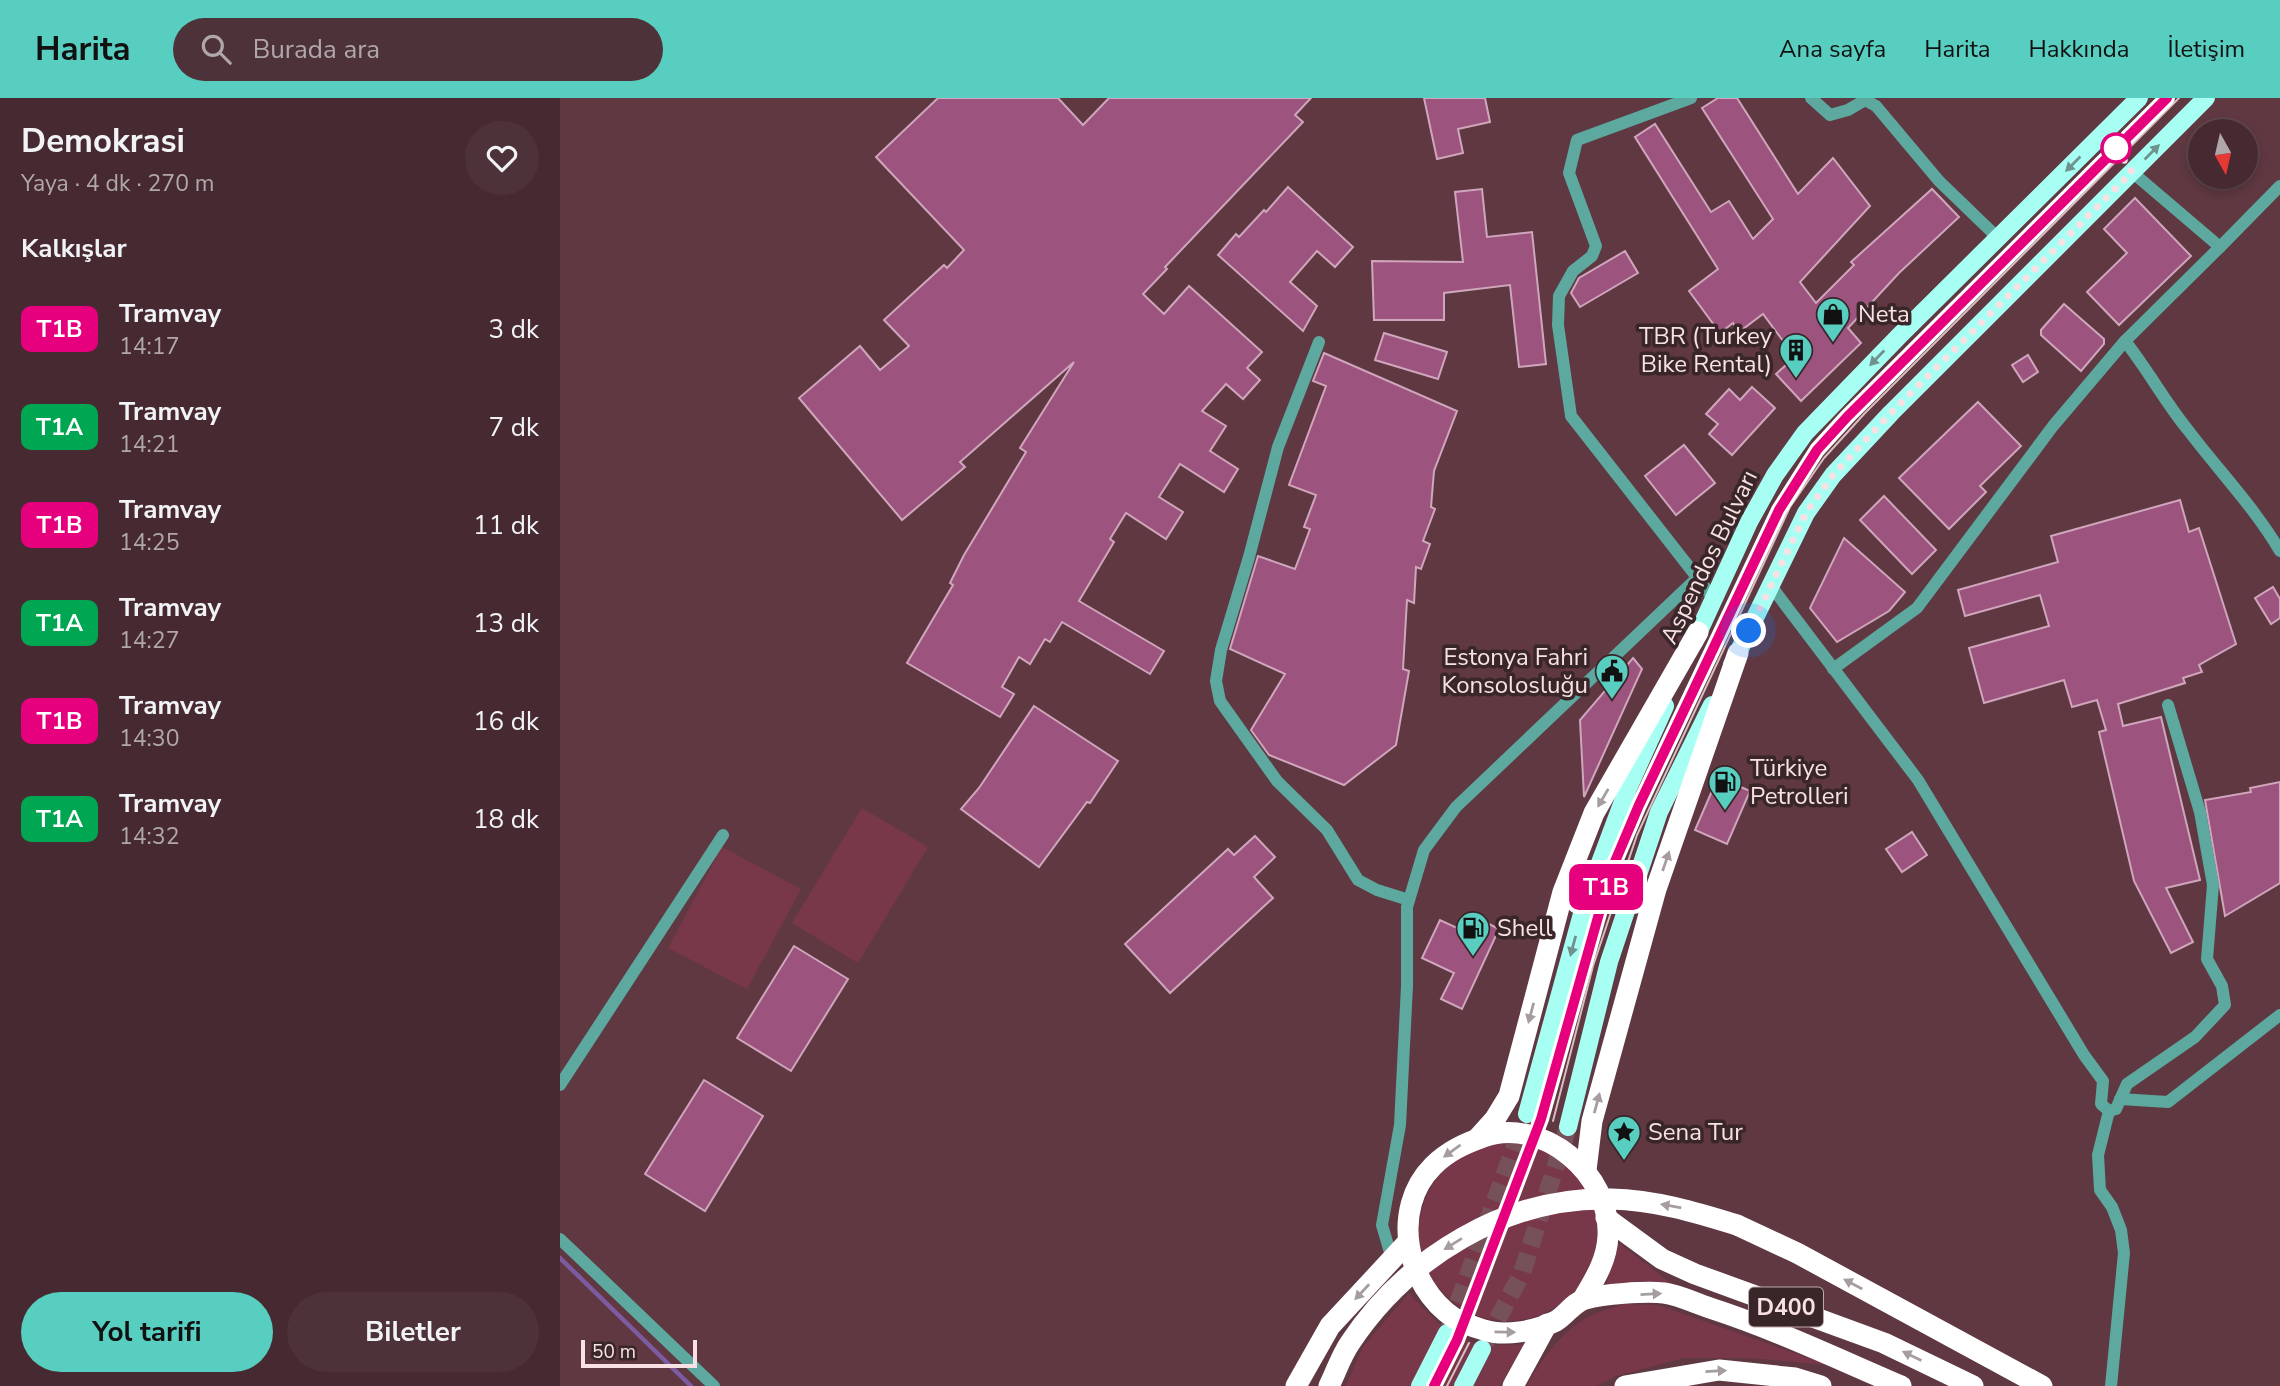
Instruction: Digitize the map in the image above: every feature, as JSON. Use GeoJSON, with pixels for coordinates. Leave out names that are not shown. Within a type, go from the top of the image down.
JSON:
{"type":"FeatureCollection","features":[{"type":"Feature","properties":{"kind":"highway"},"geometry":{"type":"LineString","coordinates":[[1477,1139],[1495,1119],[1509,1096],[1563,892],[1594,813],[1698,632]]}},
{"type":"Feature","properties":{"kind":"highway"},"geometry":{"type":"LineString","coordinates":[[1586,1170],[1592,1121],[1656,889],[1738,653]]}},
{"type":"Feature","properties":{"kind":"highway"},"geometry":{"type":"LineString","coordinates":[[1492,1134],[1527,1135],[1560,1147],[1586,1170],[1603,1201],[1608,1235],[1601,1269],[1583,1299],[1556,1321],[1522,1332],[1488,1331],[1455,1319],[1429,1296],[1412,1265],[1407,1231],[1414,1197],[1432,1167],[1459,1145],[1492,1134]]}},
{"type":"Feature","properties":{"kind":"highway"},"geometry":{"type":"LineString","coordinates":[[1329,1386],[1349,1344],[1391,1292],[1431,1257],[1504,1217],[1559,1201],[1611,1199],[1673,1206],[1737,1225],[1797,1253],[2042,1386]]}},
{"type":"Feature","properties":{"kind":"highway","name":"D400"},"geometry":{"type":"LineString","coordinates":[[1606,1218],[1662,1259],[1884,1343],[1973,1386]]}},
{"type":"Feature","properties":{"kind":"highway"},"geometry":{"type":"LineString","coordinates":[[1296,1386],[1330,1326],[1408,1241]]}},
{"type":"Feature","properties":{"kind":"highway"},"geometry":{"type":"LineString","coordinates":[[1583,1299],[1665,1293],[1732,1315],[1901,1386]]}},
{"type":"Feature","properties":{"kind":"highway"},"geometry":{"type":"LineString","coordinates":[[1513,1386],[1547,1324]]}},
{"type":"Feature","properties":{"kind":"highway"},"geometry":{"type":"LineString","coordinates":[[1625,1386],[1719,1370],[1795,1378],[1821,1386]]}},
{"type":"Feature","properties":{"kind":"main road","name":"Aspendos Bulvarı"},"geometry":{"type":"LineString","coordinates":[[1527,1114],[1585,903],[1628,788],[1749,522],[1775,475],[1805,433],[2139,98]]}},
{"type":"Feature","properties":{"kind":"main road"},"geometry":{"type":"LineString","coordinates":[[1568,1127],[1609,962],[1659,812],[1806,513],[1833,475],[1891,413],[2206,98]]}},
{"type":"Feature","properties":{"kind":"main road"},"geometry":{"type":"LineString","coordinates":[[1420,1386],[1447,1333]]}},
{"type":"Feature","properties":{"kind":"main road"},"geometry":{"type":"LineString","coordinates":[[1463,1386],[1482,1349]]}},
{"type":"Feature","properties":{"kind":"street"},"geometry":{"type":"LineString","coordinates":[[1691,98],[1577,140],[1569,173],[1596,246],[1592,256],[1573,271],[1559,296],[1558,324],[1571,416],[1714,599]]}},
{"type":"Feature","properties":{"kind":"street"},"geometry":{"type":"LineString","coordinates":[[1811,98],[1830,115],[1848,110],[1865,100],[1876,106],[1939,181],[1998,238]]}},
{"type":"Feature","properties":{"kind":"street"},"geometry":{"type":"LineString","coordinates":[[2132,172],[2220,247]]}},
{"type":"Feature","properties":{"kind":"street"},"geometry":{"type":"LineString","coordinates":[[1833,668],[1917,608],[2053,426],[2125,341],[2280,187]]}},
{"type":"Feature","properties":{"kind":"street"},"geometry":{"type":"LineString","coordinates":[[2125,341],[2148,370],[2186,429],[2262,520],[2280,551]]}},
{"type":"Feature","properties":{"kind":"street"},"geometry":{"type":"LineString","coordinates":[[1319,342],[1278,447],[1221,650],[1216,681],[1220,701],[1277,780],[1326,830],[1358,880],[1377,890],[1409,900]]}},
{"type":"Feature","properties":{"kind":"street"},"geometry":{"type":"LineString","coordinates":[[1392,1259],[1382,1225],[1400,1125],[1409,900],[1424,850],[1456,807],[1697,578]]}},
{"type":"Feature","properties":{"kind":"street"},"geometry":{"type":"LineString","coordinates":[[1771,586],[1918,780],[2084,1055],[2103,1081],[2101,1104],[2109,1111]]}},
{"type":"Feature","properties":{"kind":"street"},"geometry":{"type":"LineString","coordinates":[[2109,1111],[2116,1109],[2127,1084],[2195,1037],[2225,1005],[2222,986],[2207,959],[2213,885],[2200,812],[2168,705]]}},
{"type":"Feature","properties":{"kind":"street"},"geometry":{"type":"LineString","coordinates":[[560,1085],[723,835]]}},
{"type":"Feature","properties":{"kind":"street"},"geometry":{"type":"LineString","coordinates":[[2120,1099],[2168,1102],[2280,1015]]}},
{"type":"Feature","properties":{"kind":"street"},"geometry":{"type":"LineString","coordinates":[[2109,1111],[2098,1155],[2101,1190],[2112,1207],[2121,1230],[2124,1253],[2111,1386]]}},
{"type":"Feature","properties":{"kind":"street"},"geometry":{"type":"LineString","coordinates":[[560,1239],[714,1386]]}},
{"type":"Feature","properties":{"kind":"shaded area"},"geometry":{"type":"Polygon","coordinates":[[[862,808],[928,847],[858,963],[792,923],[862,808]]]}},
{"type":"Feature","properties":{"kind":"shaded area"},"geometry":{"type":"Polygon","coordinates":[[[722,847],[801,889],[747,989],[668,948],[722,847]]]}},
{"type":"Feature","properties":{"kind":"shaded area"},"geometry":{"type":"Polygon","coordinates":[[[1508,1143],[1542,1150],[1571,1169],[1590,1198],[1597,1232],[1590,1266],[1571,1295],[1542,1314],[1508,1321],[1474,1314],[1445,1295],[1426,1266],[1419,1232],[1426,1198],[1445,1169],[1474,1150],[1508,1143]]]}},
{"type":"Feature","properties":{"kind":"shaded area"},"geometry":{"type":"Polygon","coordinates":[[[1619,1243],[1672,1284],[1639,1281],[1606,1286],[1619,1243]]]}},
{"type":"Feature","properties":{"kind":"shaded area"},"geometry":{"type":"Polygon","coordinates":[[[1409,1293],[1436,1321],[1459,1337],[1485,1344],[1524,1344],[1500,1386],[1346,1386],[1363,1347],[1409,1293]]]}},
{"type":"Feature","properties":{"kind":"shaded area"},"geometry":{"type":"Polygon","coordinates":[[[1624,1304],[1658,1305],[1828,1365],[1751,1358],[1684,1358],[1616,1376],[1596,1386],[1527,1386],[1545,1357],[1569,1330],[1592,1315],[1624,1304]]]}},
{"type":"Feature","properties":{"kind":"building"},"geometry":{"type":"Polygon","coordinates":[[[938,98],[1058,98],[1083,125],[1109,98],[1311,98],[1295,115],[1303,122],[1165,267],[1167,269],[1143,294],[1164,314],[1189,286],[1262,352],[1247,368],[1260,380],[1243,399],[1226,384],[1202,411],[1226,426],[1210,451],[1238,469],[1224,492],[1180,464],[1159,497],[1183,512],[1166,539],[1126,513],[1110,539],[1114,542],[1079,601],[1164,651],[1150,674],[1062,622],[1050,642],[1045,639],[1030,664],[1019,657],[1002,687],[1014,694],[1000,717],[907,663],[953,585],[950,583],[964,555],[1026,452],[1020,448],[1074,362],[960,462],[965,467],[902,520],[799,398],[860,346],[880,370],[909,346],[884,320],[944,265],[947,268],[964,250],[876,157],[938,98]]]}},
{"type":"Feature","properties":{"kind":"building"},"geometry":{"type":"Polygon","coordinates":[[[1424,98],[1485,98],[1490,122],[1458,129],[1463,153],[1437,159],[1424,98]]]}},
{"type":"Feature","properties":{"kind":"building"},"geometry":{"type":"Polygon","coordinates":[[[1718,98],[1737,98],[1798,194],[1833,158],[1870,206],[1800,282],[1816,303],[1854,265],[1851,262],[1932,189],[1959,217],[1899,273],[1848,328],[1861,343],[1801,401],[1776,374],[1795,357],[1763,314],[1739,332],[1733,323],[1720,333],[1689,291],[1718,269],[1635,137],[1655,124],[1711,212],[1729,201],[1753,239],[1773,219],[1702,108],[1718,98]]]}},
{"type":"Feature","properties":{"kind":"building"},"geometry":{"type":"Polygon","coordinates":[[[1288,187],[1353,247],[1335,267],[1317,251],[1290,282],[1317,306],[1303,331],[1218,255],[1236,234],[1239,237],[1264,210],[1266,212],[1288,187]]]}},
{"type":"Feature","properties":{"kind":"building"},"geometry":{"type":"Polygon","coordinates":[[[1482,189],[1487,237],[1532,232],[1546,364],[1519,367],[1510,285],[1444,293],[1444,320],[1374,320],[1372,261],[1463,262],[1455,192],[1482,189]]]}},
{"type":"Feature","properties":{"kind":"building"},"geometry":{"type":"Polygon","coordinates":[[[2135,198],[2191,256],[2119,325],[2087,292],[2127,253],[2104,229],[2135,198]]]}},
{"type":"Feature","properties":{"kind":"building"},"geometry":{"type":"Polygon","coordinates":[[[1625,251],[1638,273],[1580,307],[1571,293],[1579,278],[1625,251]]]}},
{"type":"Feature","properties":{"kind":"building"},"geometry":{"type":"Polygon","coordinates":[[[2064,304],[2104,339],[2104,344],[2081,371],[2041,335],[2041,330],[2064,304]]]}},
{"type":"Feature","properties":{"kind":"building"},"geometry":{"type":"Polygon","coordinates":[[[1384,333],[1447,352],[1438,379],[1375,360],[1384,333]]]}},
{"type":"Feature","properties":{"kind":"building"},"geometry":{"type":"Polygon","coordinates":[[[1324,353],[1457,411],[1434,471],[1431,507],[1435,509],[1423,541],[1430,544],[1421,569],[1416,567],[1414,603],[1407,600],[1403,669],[1409,671],[1396,745],[1344,785],[1269,755],[1251,730],[1285,674],[1230,649],[1258,556],[1295,569],[1310,529],[1304,527],[1316,495],[1289,485],[1326,386],[1313,381],[1324,353]]]}},
{"type":"Feature","properties":{"kind":"building"},"geometry":{"type":"Polygon","coordinates":[[[2028,355],[2038,372],[2023,382],[2012,365],[2028,355]]]}},
{"type":"Feature","properties":{"kind":"building"},"geometry":{"type":"Polygon","coordinates":[[[1752,387],[1775,408],[1732,455],[1709,434],[1718,424],[1706,414],[1729,389],[1740,400],[1752,387]]]}},
{"type":"Feature","properties":{"kind":"building"},"geometry":{"type":"Polygon","coordinates":[[[1978,402],[2021,446],[1980,486],[1986,492],[1949,529],[1899,478],[1978,402]]]}},
{"type":"Feature","properties":{"kind":"building"},"geometry":{"type":"Polygon","coordinates":[[[1684,445],[1715,483],[1676,515],[1645,476],[1684,445]]]}},
{"type":"Feature","properties":{"kind":"building"},"geometry":{"type":"Polygon","coordinates":[[[1884,496],[1936,550],[1912,574],[1860,520],[1884,496]]]}},
{"type":"Feature","properties":{"kind":"building"},"geometry":{"type":"Polygon","coordinates":[[[2180,500],[2189,532],[2199,528],[2236,644],[2199,665],[2202,672],[2183,678],[2185,683],[2118,704],[2123,726],[2161,717],[2200,880],[2166,888],[2193,942],[2171,953],[2134,881],[2099,732],[2106,730],[2097,700],[2072,707],[2064,680],[1984,703],[1969,648],[2049,626],[2040,595],[1965,616],[1958,590],[2058,562],[2051,536],[2180,500]]]}},
{"type":"Feature","properties":{"kind":"building"},"geometry":{"type":"Polygon","coordinates":[[[1844,538],[1905,592],[1889,611],[1837,642],[1810,608],[1844,538]]]}},
{"type":"Feature","properties":{"kind":"building"},"geometry":{"type":"Polygon","coordinates":[[[2273,587],[2280,599],[2280,618],[2271,624],[2255,598],[2273,587]]]}},
{"type":"Feature","properties":{"kind":"building"},"geometry":{"type":"Polygon","coordinates":[[[1633,658],[1642,669],[1584,797],[1580,720],[1633,658]]]}},
{"type":"Feature","properties":{"kind":"building"},"geometry":{"type":"Polygon","coordinates":[[[1034,706],[1118,761],[1090,803],[1087,802],[1039,867],[961,809],[979,788],[1034,706]]]}},
{"type":"Feature","properties":{"kind":"building"},"geometry":{"type":"Polygon","coordinates":[[[1718,777],[1750,791],[1727,844],[1695,830],[1718,777]]]}},
{"type":"Feature","properties":{"kind":"building"},"geometry":{"type":"Polygon","coordinates":[[[2280,782],[2280,883],[2225,916],[2205,800],[2251,792],[2250,788],[2280,782]]]}},
{"type":"Feature","properties":{"kind":"building"},"geometry":{"type":"Polygon","coordinates":[[[1912,832],[1927,855],[1902,872],[1886,849],[1912,832]]]}},
{"type":"Feature","properties":{"kind":"building"},"geometry":{"type":"Polygon","coordinates":[[[1255,836],[1275,857],[1254,877],[1273,898],[1170,993],[1125,944],[1228,849],[1234,855],[1255,836]]]}},
{"type":"Feature","properties":{"kind":"building"},"geometry":{"type":"Polygon","coordinates":[[[1479,919],[1499,929],[1462,1009],[1441,999],[1454,973],[1422,958],[1440,920],[1472,935],[1479,919]]]}},
{"type":"Feature","properties":{"kind":"building"},"geometry":{"type":"Polygon","coordinates":[[[794,946],[848,979],[791,1071],[737,1038],[794,946]]]}},
{"type":"Feature","properties":{"kind":"building"},"geometry":{"type":"Polygon","coordinates":[[[704,1080],[763,1116],[705,1211],[645,1174],[704,1080]]]}},
{"type":"Feature","properties":{"kind":"waterway"},"geometry":{"type":"LineString","coordinates":[[560,1258],[691,1386]]}},
{"type":"Feature","properties":{"kind":"tunnel"},"geometry":{"type":"LineString","coordinates":[[1449,1328],[1523,1124]]}},
{"type":"Feature","properties":{"kind":"tunnel"},"geometry":{"type":"LineString","coordinates":[[1485,1343],[1522,1273],[1568,1127]]}},
{"type":"Feature","properties":{"kind":"tram line","name":"T1B"},"geometry":{"type":"LineString","coordinates":[[1434,1386],[1457,1340],[1541,1119],[1611,871],[1639,805],[1779,510],[1797,478],[1817,450],[1847,417],[2167,98]]}},
{"type":"Feature","properties":{"kind":"tram line"},"geometry":{"type":"LineString","coordinates":[[1553,1121],[1593,966],[1637,835],[1790,507],[1824,458],[1865,413],[2179,98]]}},
{"type":"Feature","properties":{"kind":"tram line"},"geometry":{"type":"LineString","coordinates":[[1788,494],[1817,450],[1865,400]]}},
{"type":"Feature","properties":{"kind":"tram line"},"geometry":{"type":"LineString","coordinates":[[1584,962],[1611,871],[1638,805],[1723,626]]}},
{"type":"Feature","properties":{"kind":"tram line"},"geometry":{"type":"LineString","coordinates":[[1541,1119],[1574,995]]}},
{"type":"Feature","properties":{"kind":"tram line"},"geometry":{"type":"LineString","coordinates":[[1434,1386],[1457,1340]]}},
{"type":"Feature","properties":{"kind":"tram line"},"geometry":{"type":"LineString","coordinates":[[1447,1386],[1469,1343]]}},
{"type":"Feature","properties":{"kind":"place","name":"Neta"},"geometry":{"type":"Point","coordinates":[1833,344]}},
{"type":"Feature","properties":{"kind":"place","name":"TBR (Turkey Bike Rental)"},"geometry":{"type":"Point","coordinates":[1796,380]}},
{"type":"Feature","properties":{"kind":"place","name":"Estonya Fahri Konsolosluğu"},"geometry":{"type":"Point","coordinates":[1612,701]}},
{"type":"Feature","properties":{"kind":"place","name":"Türkiye Petrolleri"},"geometry":{"type":"Point","coordinates":[1725,812]}},
{"type":"Feature","properties":{"kind":"place","name":"Shell"},"geometry":{"type":"Point","coordinates":[1473,958]}},
{"type":"Feature","properties":{"kind":"place","name":"Sena Tur"},"geometry":{"type":"Point","coordinates":[1624,1162]}},
{"type":"Feature","properties":{"kind":"route"},"geometry":{"type":"LineString","coordinates":[[1749,631],[1806,513],[1833,475],[1891,413],[2132,172],[2116,148]]}}]}
